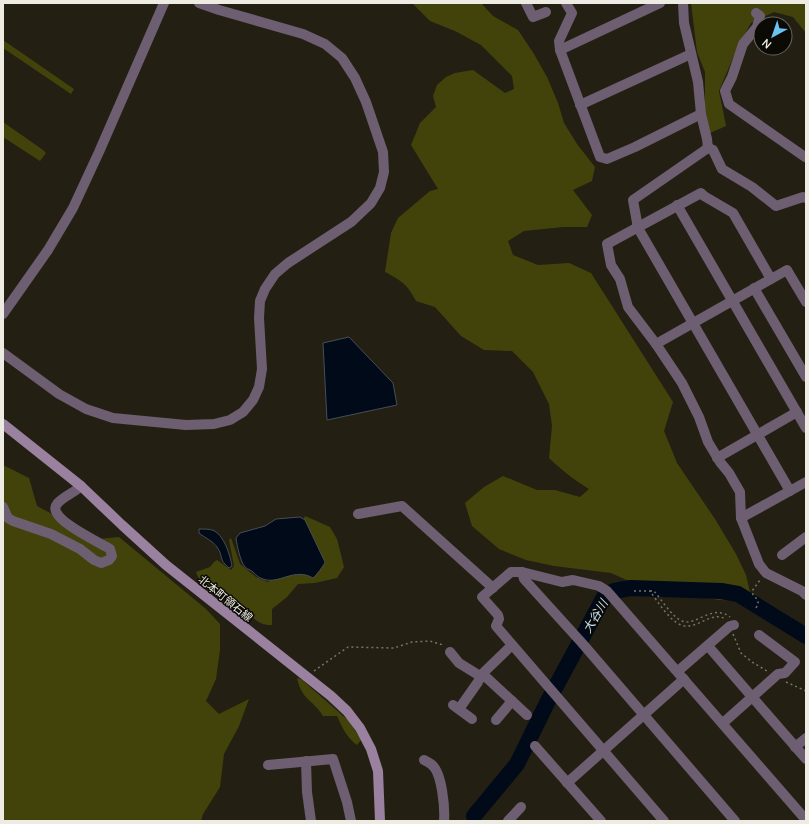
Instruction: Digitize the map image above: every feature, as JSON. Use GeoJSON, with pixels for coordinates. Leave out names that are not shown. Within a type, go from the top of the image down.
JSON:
{"type":"FeatureCollection","features":[{"type":"Feature","properties":{"kind":"main road","name":"北本町領石線"},"geometry":{"type":"LineString","coordinates":[[3,424],[81,486],[166,565],[332,696],[347,711],[360,728],[378,770],[380,821]]}},
{"type":"Feature","properties":{"kind":"street"},"geometry":{"type":"LineString","coordinates":[[3,314],[48,250],[73,208],[100,152],[164,3]]}},
{"type":"Feature","properties":{"kind":"street"},"geometry":{"type":"LineString","coordinates":[[3,353],[59,394],[86,409],[113,418],[186,425],[214,424],[230,420],[243,412],[253,400],[259,387],[262,369],[259,318],[260,301],[265,289],[275,274],[288,263],[351,222],[371,203],[380,188],[384,172],[382,152],[366,102],[355,78],[342,58],[325,44],[303,34],[199,3]]}},
{"type":"Feature","properties":{"kind":"street"},"geometry":{"type":"LineString","coordinates":[[526,3],[532,17],[546,12]]}},
{"type":"Feature","properties":{"kind":"street"},"geometry":{"type":"LineString","coordinates":[[566,3],[572,13],[558,41],[600,157],[607,159],[635,147],[701,114]]}},
{"type":"Feature","properties":{"kind":"street"},"geometry":{"type":"LineString","coordinates":[[560,50],[660,3]]}},
{"type":"Feature","properties":{"kind":"street"},"geometry":{"type":"LineString","coordinates":[[682,3],[684,23],[698,82],[701,114],[708,148]]}},
{"type":"Feature","properties":{"kind":"street"},"geometry":{"type":"LineString","coordinates":[[756,13],[760,16],[757,26],[743,44],[732,77],[725,91],[729,104],[805,157],[806,156]]}},
{"type":"Feature","properties":{"kind":"street"},"geometry":{"type":"LineString","coordinates":[[580,105],[691,54]]}},
{"type":"Feature","properties":{"kind":"street"},"geometry":{"type":"LineString","coordinates":[[708,148],[713,150],[722,169],[752,187],[776,206],[803,197],[806,198]]}},
{"type":"Feature","properties":{"kind":"street"},"geometry":{"type":"LineString","coordinates":[[708,148],[633,200],[638,228],[790,491]]}},
{"type":"Feature","properties":{"kind":"street"},"geometry":{"type":"LineString","coordinates":[[771,279],[733,213],[701,193],[607,244],[611,265],[620,279],[628,307],[656,344],[682,383],[691,398],[708,442],[740,492],[741,518],[759,564],[766,572],[802,591],[806,595]]}},
{"type":"Feature","properties":{"kind":"street"},"geometry":{"type":"LineString","coordinates":[[677,205],[806,428]]}},
{"type":"Feature","properties":{"kind":"street"},"geometry":{"type":"LineString","coordinates":[[656,344],[787,270],[806,302]]}},
{"type":"Feature","properties":{"kind":"street"},"geometry":{"type":"LineString","coordinates":[[754,288],[806,377]]}},
{"type":"Feature","properties":{"kind":"street"},"geometry":{"type":"LineString","coordinates":[[717,458],[797,412]]}},
{"type":"Feature","properties":{"kind":"street"},"geometry":{"type":"LineString","coordinates":[[741,518],[806,482]]}},
{"type":"Feature","properties":{"kind":"street"},"geometry":{"type":"LineString","coordinates":[[3,507],[8,518],[13,521],[51,534],[80,549],[94,560],[101,563],[105,562],[112,556],[110,550],[63,522],[56,513],[55,506],[81,486]]}},
{"type":"Feature","properties":{"kind":"street"},"geometry":{"type":"LineString","coordinates":[[358,514],[402,506],[493,588]]}},
{"type":"Feature","properties":{"kind":"street"},"geometry":{"type":"LineString","coordinates":[[782,555],[806,536]]}},
{"type":"Feature","properties":{"kind":"street"},"geometry":{"type":"LineString","coordinates":[[664,821],[496,626],[500,619],[482,597],[511,572],[522,572],[562,582],[573,580],[599,586],[609,594],[806,820]]}},
{"type":"Feature","properties":{"kind":"street"},"geometry":{"type":"LineString","coordinates":[[522,572],[524,579],[580,641],[735,821]]}},
{"type":"Feature","properties":{"kind":"street"},"geometry":{"type":"LineString","coordinates":[[567,783],[644,715],[708,646],[732,626]]}},
{"type":"Feature","properties":{"kind":"street"},"geometry":{"type":"LineString","coordinates":[[723,723],[778,674],[785,673],[797,666],[795,662],[759,635]]}},
{"type":"Feature","properties":{"kind":"street"},"geometry":{"type":"LineString","coordinates":[[472,719],[456,707],[478,682],[480,676],[512,645]]}},
{"type":"Feature","properties":{"kind":"street"},"geometry":{"type":"LineString","coordinates":[[708,646],[806,759]]}},
{"type":"Feature","properties":{"kind":"street"},"geometry":{"type":"LineString","coordinates":[[450,652],[459,663],[486,678],[527,715]]}},
{"type":"Feature","properties":{"kind":"street"},"geometry":{"type":"LineString","coordinates":[[496,720],[512,701]]}},
{"type":"Feature","properties":{"kind":"street"},"geometry":{"type":"LineString","coordinates":[[795,747],[806,738]]}},
{"type":"Feature","properties":{"kind":"street"},"geometry":{"type":"LineString","coordinates":[[535,746],[601,821]]}},
{"type":"Feature","properties":{"kind":"street"},"geometry":{"type":"LineString","coordinates":[[268,764],[333,759],[347,802],[351,821]]}},
{"type":"Feature","properties":{"kind":"street"},"geometry":{"type":"LineString","coordinates":[[424,760],[434,765],[439,778],[443,793],[444,821]]}},
{"type":"Feature","properties":{"kind":"street"},"geometry":{"type":"LineString","coordinates":[[306,761],[307,792],[311,821]]}},
{"type":"Feature","properties":{"kind":"street"},"geometry":{"type":"LineString","coordinates":[[513,819],[521,807]]}},
{"type":"Feature","properties":{"kind":"path"},"geometry":{"type":"LineString","coordinates":[[756,608],[758,600],[752,591],[762,577],[760,570],[762,568]]}},
{"type":"Feature","properties":{"kind":"path"},"geometry":{"type":"LineString","coordinates":[[634,591],[654,591],[671,611],[683,622],[688,622],[711,614],[718,613],[727,615],[741,653],[752,662],[806,691]]}},
{"type":"Feature","properties":{"kind":"path"},"geometry":{"type":"LineString","coordinates":[[650,591],[672,618],[682,625],[689,626],[719,616],[727,620],[732,626]]}},
{"type":"Feature","properties":{"kind":"path"},"geometry":{"type":"LineString","coordinates":[[307,676],[348,647],[394,648],[412,642],[430,641],[444,645],[450,652]]}},
{"type":"Feature","properties":{"kind":"shaded area"},"geometry":{"type":"Polygon","coordinates":[[[412,3],[481,3],[493,16],[518,30],[534,54],[547,77],[558,103],[564,123],[577,144],[595,167],[592,181],[573,190],[592,215],[587,227],[563,227],[524,231],[508,241],[513,255],[538,265],[569,263],[591,273],[673,402],[664,431],[677,463],[715,519],[736,554],[746,575],[752,601],[719,600],[640,586],[611,573],[554,566],[526,560],[499,549],[472,526],[465,503],[484,487],[503,476],[537,490],[555,490],[580,497],[589,489],[568,475],[549,458],[552,426],[549,404],[533,372],[512,351],[484,350],[461,336],[435,307],[416,301],[404,284],[385,272],[391,233],[398,218],[430,191],[438,189],[411,145],[420,123],[436,107],[433,96],[437,85],[446,77],[455,73],[473,70],[505,93],[514,89],[512,76],[481,45],[455,31],[430,21],[412,3]]]}},
{"type":"Feature","properties":{"kind":"shaded area"},"geometry":{"type":"Polygon","coordinates":[[[691,3],[806,3],[806,33],[793,16],[774,12],[766,16],[753,16],[753,22],[738,46],[719,91],[726,126],[710,133],[705,110],[705,72],[697,52],[691,3]]]}},
{"type":"Feature","properties":{"kind":"shaded area"},"geometry":{"type":"Polygon","coordinates":[[[3,40],[74,89],[71,94],[3,48],[3,40]]]}},
{"type":"Feature","properties":{"kind":"shaded area"},"geometry":{"type":"Polygon","coordinates":[[[3,122],[46,153],[40,161],[3,137],[3,122]]]}},
{"type":"Feature","properties":{"kind":"shaded area"},"geometry":{"type":"Polygon","coordinates":[[[3,465],[29,478],[37,506],[99,539],[119,537],[206,609],[220,624],[220,650],[216,679],[206,701],[219,714],[249,699],[239,726],[224,754],[220,787],[203,814],[201,821],[3,821],[3,465]]]}},
{"type":"Feature","properties":{"kind":"shaded area"},"geometry":{"type":"Polygon","coordinates":[[[305,516],[330,527],[337,539],[344,567],[337,578],[315,583],[298,584],[287,597],[272,609],[272,625],[262,624],[250,616],[239,605],[222,598],[208,589],[198,577],[196,572],[210,567],[217,560],[231,570],[234,566],[229,540],[231,538],[240,564],[256,577],[268,582],[280,575],[305,516]]]}},
{"type":"Feature","properties":{"kind":"shaded area"},"geometry":{"type":"Polygon","coordinates":[[[297,678],[301,679],[350,722],[361,740],[357,745],[348,736],[337,716],[323,716],[305,696],[299,686],[297,678]]]}},
{"type":"Feature","properties":{"kind":"water"},"geometry":{"type":"Polygon","coordinates":[[[349,337],[393,383],[397,405],[327,420],[323,343],[349,337]]]}},
{"type":"Feature","properties":{"kind":"water"},"geometry":{"type":"Polygon","coordinates":[[[300,517],[305,520],[325,562],[313,578],[299,574],[269,580],[260,578],[245,567],[240,557],[236,538],[240,533],[265,526],[276,519],[300,517]]]}},
{"type":"Feature","properties":{"kind":"water"},"geometry":{"type":"Polygon","coordinates":[[[199,529],[212,530],[220,536],[228,551],[232,566],[229,568],[226,565],[222,560],[217,547],[199,533],[199,529]]]}},
{"type":"Feature","properties":{"kind":"waterway","name":"大谷川"},"geometry":{"type":"LineString","coordinates":[[474,816],[517,764],[548,701],[604,597],[614,591],[631,588],[721,591],[738,594],[806,636]]}}]}
